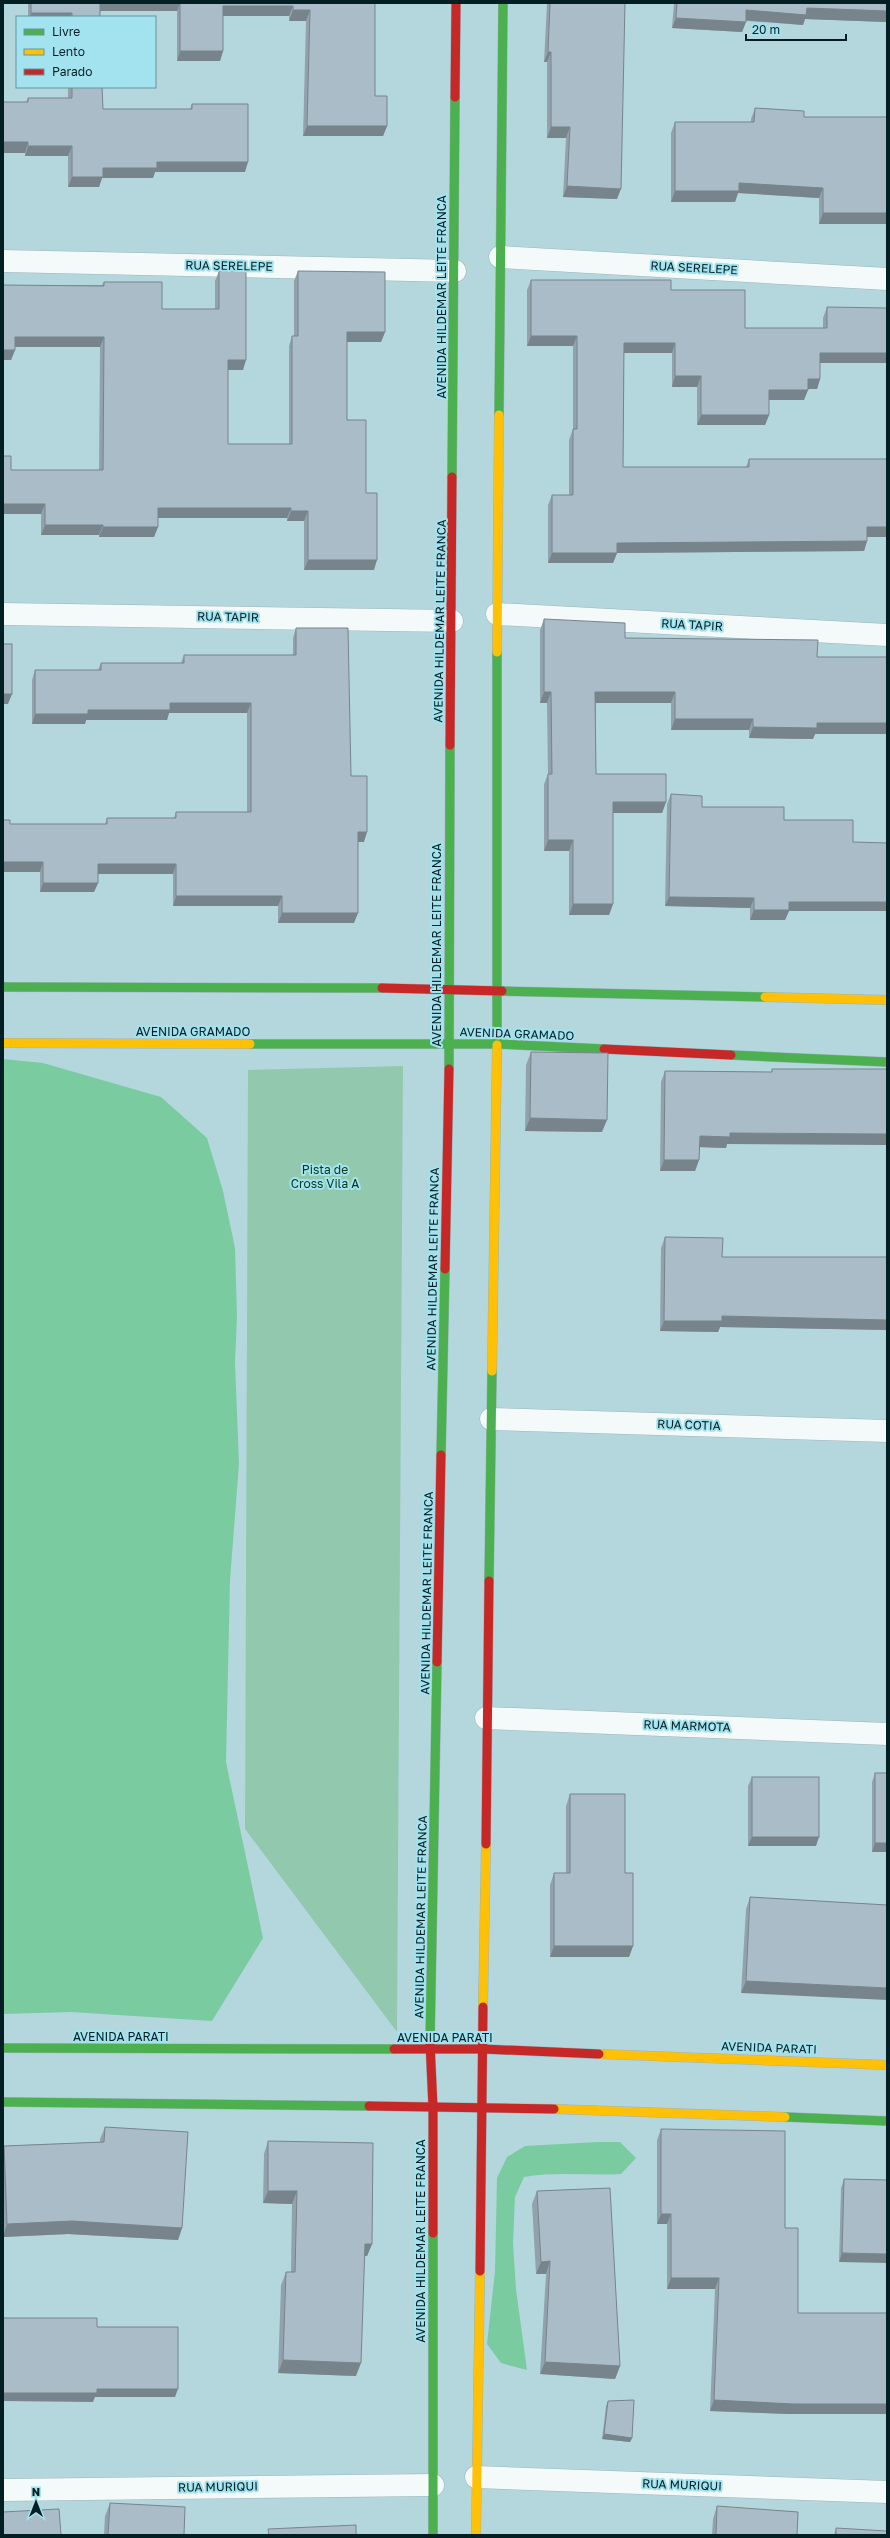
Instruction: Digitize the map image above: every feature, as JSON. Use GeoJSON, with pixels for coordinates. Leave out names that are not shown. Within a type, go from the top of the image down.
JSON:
{"type":"FeatureCollection","features":[{"type":"Feature","properties":{"kind":"street","name":"AVENIDA HILDEMAR LEITE FRANCA"},"geometry":{"type":"LineString","coordinates":[[433,2535],[433,2107],[430,2050],[449,1044],[448,988],[456,3]]}},
{"type":"Feature","properties":{"kind":"street"},"geometry":{"type":"LineString","coordinates":[[476,2535],[483,2107],[486,1718],[497,1044],[497,614],[503,3]]}},
{"type":"Feature","properties":{"kind":"street","name":"RUA SERELEPE"},"geometry":{"type":"LineString","coordinates":[[500,257],[887,279]]}},
{"type":"Feature","properties":{"kind":"street","name":"RUA SERELEPE"},"geometry":{"type":"LineString","coordinates":[[3,261],[455,271]]}},
{"type":"Feature","properties":{"kind":"street","name":"RUA TAPIR"},"geometry":{"type":"LineString","coordinates":[[3,614],[452,621]]}},
{"type":"Feature","properties":{"kind":"street","name":"RUA TAPIR"},"geometry":{"type":"LineString","coordinates":[[497,614],[887,635]]}},
{"type":"Feature","properties":{"kind":"street"},"geometry":{"type":"LineString","coordinates":[[3,987],[448,988],[497,991],[887,1000]]}},
{"type":"Feature","properties":{"kind":"street","name":"AVENIDA GRAMADO"},"geometry":{"type":"LineString","coordinates":[[3,1043],[497,1044],[887,1062]]}},
{"type":"Feature","properties":{"kind":"street","name":"RUA COTIA"},"geometry":{"type":"LineString","coordinates":[[491,1419],[887,1432]]}},
{"type":"Feature","properties":{"kind":"street","name":"RUA MARMOTA"},"geometry":{"type":"LineString","coordinates":[[486,1718],[887,1734]]}},
{"type":"Feature","properties":{"kind":"street","name":"AVENIDA PARATI"},"geometry":{"type":"LineString","coordinates":[[3,2048],[483,2049],[887,2065]]}},
{"type":"Feature","properties":{"kind":"street"},"geometry":{"type":"LineString","coordinates":[[3,2102],[483,2107],[887,2121]]}},
{"type":"Feature","properties":{"kind":"street","name":"RUA MURIQUI"},"geometry":{"type":"LineString","coordinates":[[476,2477],[887,2492]]}},
{"type":"Feature","properties":{"kind":"street","name":"RUA MURIQUI"},"geometry":{"type":"LineString","coordinates":[[3,2490],[433,2485]]}},
{"type":"Feature","properties":{"kind":"green space"},"geometry":{"type":"Polygon","coordinates":[[[3,1059],[43,1063],[161,1097],[207,1138],[223,1191],[235,1248],[237,1316],[235,1362],[239,1464],[230,1580],[226,1762],[263,1938],[212,2021],[71,2012],[3,2014],[3,1059]]]}},
{"type":"Feature","properties":{"kind":"green space","name":"Pista de Cross Vila A"},"geometry":{"type":"Polygon","coordinates":[[[403,1066],[397,2032],[245,1829],[248,1070],[403,1066]]]}},
{"type":"Feature","properties":{"kind":"green space"},"geometry":{"type":"Polygon","coordinates":[[[620,2142],[636,2158],[621,2174],[548,2174],[524,2177],[515,2197],[513,2243],[516,2289],[527,2370],[501,2363],[487,2344],[495,2271],[497,2178],[507,2157],[525,2146],[620,2142]]]}},
{"type":"Feature","properties":{"kind":"building"},"geometry":{"type":"Polygon","coordinates":[[[31,3],[100,3],[100,16],[72,16],[72,13],[31,13],[31,3]]]}},
{"type":"Feature","properties":{"kind":"building"},"geometry":{"type":"Polygon","coordinates":[[[180,3],[375,3],[375,96],[387,96],[387,126],[307,126],[310,10],[293,10],[293,6],[223,6],[223,51],[180,51],[180,3]]]}},
{"type":"Feature","properties":{"kind":"building"},"geometry":{"type":"Polygon","coordinates":[[[550,3],[625,3],[621,189],[567,186],[570,127],[551,127],[551,52],[548,52],[550,3]]]}},
{"type":"Feature","properties":{"kind":"building"},"geometry":{"type":"Polygon","coordinates":[[[677,3],[887,3],[887,11],[807,8],[806,15],[746,10],[746,22],[676,18],[677,3]]]}},
{"type":"Feature","properties":{"kind":"building"},"geometry":{"type":"Polygon","coordinates":[[[72,88],[102,88],[103,109],[192,109],[192,104],[248,104],[248,162],[157,162],[157,168],[103,168],[103,177],[72,177],[72,146],[28,146],[28,142],[3,142],[3,102],[28,102],[28,98],[72,98],[72,88]]]}},
{"type":"Feature","properties":{"kind":"building"},"geometry":{"type":"Polygon","coordinates":[[[755,108],[804,111],[804,117],[887,117],[887,213],[823,213],[823,188],[739,183],[739,191],[675,191],[675,122],[754,122],[755,108]]]}},
{"type":"Feature","properties":{"kind":"building"},"geometry":{"type":"Polygon","coordinates":[[[219,271],[246,271],[246,360],[228,360],[228,444],[292,444],[292,336],[298,336],[298,271],[385,272],[385,332],[347,332],[347,420],[366,420],[366,493],[377,493],[377,560],[308,560],[308,511],[291,511],[291,508],[158,508],[158,527],[103,527],[103,525],[45,525],[45,504],[3,504],[3,456],[11,456],[11,470],[103,470],[104,337],[15,337],[15,350],[3,350],[3,285],[104,286],[104,282],[162,282],[162,309],[219,309],[219,271]]]}},
{"type":"Feature","properties":{"kind":"building"},"geometry":{"type":"Polygon","coordinates":[[[531,280],[671,280],[671,290],[745,290],[745,328],[827,328],[827,307],[887,308],[887,353],[820,353],[820,379],[808,379],[808,390],[769,390],[769,415],[701,415],[701,376],[675,376],[675,343],[624,343],[623,467],[749,467],[749,459],[887,459],[887,527],[867,527],[867,541],[617,543],[617,553],[552,553],[552,495],[573,495],[573,429],[577,429],[577,336],[531,336],[531,280]]]}},
{"type":"Feature","properties":{"kind":"building"},"geometry":{"type":"Polygon","coordinates":[[[544,619],[625,623],[625,638],[818,640],[817,657],[887,657],[887,723],[817,723],[817,728],[753,727],[753,719],[675,719],[675,692],[595,692],[596,774],[666,774],[666,802],[613,802],[613,904],[573,904],[573,840],[548,840],[548,774],[552,774],[551,692],[544,692],[544,619]]]}},
{"type":"Feature","properties":{"kind":"building"},"geometry":{"type":"Polygon","coordinates":[[[296,628],[348,628],[351,776],[367,776],[367,832],[358,832],[358,913],[282,913],[282,896],[176,896],[176,864],[98,864],[98,883],[43,883],[43,862],[3,862],[3,820],[10,820],[10,824],[107,824],[107,818],[176,818],[176,812],[251,812],[251,703],[170,703],[170,710],[88,710],[88,714],[35,714],[35,670],[101,670],[101,663],[184,663],[184,655],[296,655],[296,628]]]}},
{"type":"Feature","properties":{"kind":"building"},"geometry":{"type":"Polygon","coordinates":[[[3,644],[12,644],[12,694],[3,694],[3,644]]]}},
{"type":"Feature","properties":{"kind":"building"},"geometry":{"type":"Polygon","coordinates":[[[671,794],[702,796],[702,807],[784,807],[784,820],[853,820],[853,842],[887,843],[887,902],[789,902],[789,910],[754,910],[754,898],[669,897],[671,794]]]}},
{"type":"Feature","properties":{"kind":"building"},"geometry":{"type":"Polygon","coordinates":[[[531,1052],[608,1053],[607,1120],[530,1118],[531,1052]]]}},
{"type":"Feature","properties":{"kind":"building"},"geometry":{"type":"Polygon","coordinates":[[[772,1069],[887,1069],[887,1134],[730,1133],[730,1137],[700,1136],[699,1160],[664,1160],[665,1071],[772,1072],[772,1069]]]}},
{"type":"Feature","properties":{"kind":"building"},"geometry":{"type":"Polygon","coordinates":[[[665,1237],[723,1238],[722,1257],[887,1257],[887,1320],[722,1316],[722,1321],[664,1321],[665,1237]]]}},
{"type":"Feature","properties":{"kind":"building"},"geometry":{"type":"Polygon","coordinates":[[[875,1773],[887,1773],[887,1843],[875,1843],[875,1773]]]}},
{"type":"Feature","properties":{"kind":"building"},"geometry":{"type":"Polygon","coordinates":[[[752,1777],[819,1777],[819,1837],[752,1837],[752,1777]]]}},
{"type":"Feature","properties":{"kind":"building"},"geometry":{"type":"Polygon","coordinates":[[[570,1794],[625,1794],[625,1873],[633,1873],[633,1946],[554,1946],[554,1873],[570,1873],[570,1794]]]}},
{"type":"Feature","properties":{"kind":"building"},"geometry":{"type":"Polygon","coordinates":[[[750,1897],[887,1905],[887,1988],[746,1981],[750,1897]]]}},
{"type":"Feature","properties":{"kind":"building"},"geometry":{"type":"Polygon","coordinates":[[[105,2127],[188,2132],[182,2228],[72,2221],[7,2224],[4,2146],[104,2142],[105,2127]]]}},
{"type":"Feature","properties":{"kind":"building"},"geometry":{"type":"Polygon","coordinates":[[[661,2129],[785,2131],[785,2228],[798,2228],[798,2313],[887,2313],[887,2404],[794,2404],[714,2400],[719,2278],[671,2278],[671,2214],[661,2214],[661,2129]]]}},
{"type":"Feature","properties":{"kind":"building"},"geometry":{"type":"Polygon","coordinates":[[[268,2141],[373,2143],[372,2244],[365,2244],[361,2363],[283,2360],[286,2272],[295,2272],[297,2191],[268,2191],[268,2141]]]}},
{"type":"Feature","properties":{"kind":"building"},"geometry":{"type":"Polygon","coordinates":[[[844,2179],[887,2180],[887,2254],[842,2253],[844,2179]]]}},
{"type":"Feature","properties":{"kind":"building"},"geometry":{"type":"Polygon","coordinates":[[[610,2188],[620,2366],[545,2362],[550,2261],[541,2262],[537,2191],[610,2188]]]}},
{"type":"Feature","properties":{"kind":"building"},"geometry":{"type":"Polygon","coordinates":[[[3,2318],[97,2318],[97,2327],[178,2327],[178,2389],[97,2389],[97,2393],[3,2393],[3,2318]]]}},
{"type":"Feature","properties":{"kind":"building"},"geometry":{"type":"Polygon","coordinates":[[[634,2400],[632,2438],[604,2434],[608,2401],[634,2400]]]}},
{"type":"Feature","properties":{"kind":"building"},"geometry":{"type":"Polygon","coordinates":[[[110,2503],[185,2507],[184,2535],[108,2535],[110,2503]]]}},
{"type":"Feature","properties":{"kind":"building"},"geometry":{"type":"Polygon","coordinates":[[[717,2506],[798,2512],[797,2535],[716,2535],[717,2506]]]}},
{"type":"Feature","properties":{"kind":"building"},"geometry":{"type":"Polygon","coordinates":[[[59,2509],[61,2535],[3,2535],[3,2512],[59,2509]]]}},
{"type":"Feature","properties":{"kind":"building"},"geometry":{"type":"Polygon","coordinates":[[[356,2525],[356,2535],[269,2535],[268,2529],[356,2525]]]}},
{"type":"Feature","properties":{"kind":"building"},"geometry":{"type":"Polygon","coordinates":[[[836,2528],[887,2531],[887,2535],[836,2535],[836,2528]]]}},
{"type":"Feature","properties":{"kind":"traffic: fast"},"geometry":{"type":"LineString","coordinates":[[499,415],[503,3]]}},
{"type":"Feature","properties":{"kind":"traffic: fast"},"geometry":{"type":"LineString","coordinates":[[452,477],[455,97]]}},
{"type":"Feature","properties":{"kind":"traffic: fast"},"geometry":{"type":"LineString","coordinates":[[497,652],[497,1045]]}},
{"type":"Feature","properties":{"kind":"traffic: fast"},"geometry":{"type":"LineString","coordinates":[[449,1069],[450,745]]}},
{"type":"Feature","properties":{"kind":"traffic: fast"},"geometry":{"type":"LineString","coordinates":[[3,987],[382,988]]}},
{"type":"Feature","properties":{"kind":"traffic: fast"},"geometry":{"type":"LineString","coordinates":[[502,991],[765,997]]}},
{"type":"Feature","properties":{"kind":"traffic: fast"},"geometry":{"type":"LineString","coordinates":[[250,1044],[497,1044],[604,1049]]}},
{"type":"Feature","properties":{"kind":"traffic: fast"},"geometry":{"type":"LineString","coordinates":[[731,1055],[887,1062]]}},
{"type":"Feature","properties":{"kind":"traffic: fast"},"geometry":{"type":"LineString","coordinates":[[441,1455],[445,1269]]}},
{"type":"Feature","properties":{"kind":"traffic: fast"},"geometry":{"type":"LineString","coordinates":[[489,1581],[492,1371]]}},
{"type":"Feature","properties":{"kind":"traffic: fast"},"geometry":{"type":"LineString","coordinates":[[430,2043],[437,1662]]}},
{"type":"Feature","properties":{"kind":"traffic: fast"},"geometry":{"type":"LineString","coordinates":[[3,2048],[394,2049]]}},
{"type":"Feature","properties":{"kind":"traffic: fast"},"geometry":{"type":"LineString","coordinates":[[3,2102],[369,2106]]}},
{"type":"Feature","properties":{"kind":"traffic: fast"},"geometry":{"type":"LineString","coordinates":[[785,2117],[887,2121]]}},
{"type":"Feature","properties":{"kind":"traffic: fast"},"geometry":{"type":"LineString","coordinates":[[433,2233],[433,2535]]}},
{"type":"Feature","properties":{"kind":"traffic: slow"},"geometry":{"type":"LineString","coordinates":[[497,652],[499,415]]}},
{"type":"Feature","properties":{"kind":"traffic: slow"},"geometry":{"type":"LineString","coordinates":[[765,997],[887,1000]]}},
{"type":"Feature","properties":{"kind":"traffic: slow"},"geometry":{"type":"LineString","coordinates":[[3,1043],[250,1044]]}},
{"type":"Feature","properties":{"kind":"traffic: slow"},"geometry":{"type":"LineString","coordinates":[[492,1371],[497,1045]]}},
{"type":"Feature","properties":{"kind":"traffic: slow"},"geometry":{"type":"LineString","coordinates":[[483,2007],[486,1844]]}},
{"type":"Feature","properties":{"kind":"traffic: slow"},"geometry":{"type":"LineString","coordinates":[[599,2054],[887,2065]]}},
{"type":"Feature","properties":{"kind":"traffic: slow"},"geometry":{"type":"LineString","coordinates":[[554,2109],[785,2117]]}},
{"type":"Feature","properties":{"kind":"traffic: slow"},"geometry":{"type":"LineString","coordinates":[[476,2535],[480,2271]]}},
{"type":"Feature","properties":{"kind":"traffic: jam"},"geometry":{"type":"LineString","coordinates":[[455,97],[456,3]]}},
{"type":"Feature","properties":{"kind":"traffic: jam"},"geometry":{"type":"LineString","coordinates":[[450,745],[452,477]]}},
{"type":"Feature","properties":{"kind":"traffic: jam"},"geometry":{"type":"LineString","coordinates":[[382,988],[502,991]]}},
{"type":"Feature","properties":{"kind":"traffic: jam"},"geometry":{"type":"LineString","coordinates":[[604,1049],[731,1055]]}},
{"type":"Feature","properties":{"kind":"traffic: jam"},"geometry":{"type":"LineString","coordinates":[[445,1269],[449,1069]]}},
{"type":"Feature","properties":{"kind":"traffic: jam"},"geometry":{"type":"LineString","coordinates":[[437,1662],[441,1455]]}},
{"type":"Feature","properties":{"kind":"traffic: jam"},"geometry":{"type":"LineString","coordinates":[[486,1844],[489,1581]]}},
{"type":"Feature","properties":{"kind":"traffic: jam"},"geometry":{"type":"LineString","coordinates":[[480,2271],[483,2007]]}},
{"type":"Feature","properties":{"kind":"traffic: jam"},"geometry":{"type":"LineString","coordinates":[[430,2043],[433,2107],[433,2233]]}},
{"type":"Feature","properties":{"kind":"traffic: jam"},"geometry":{"type":"LineString","coordinates":[[394,2049],[483,2049],[599,2054]]}},
{"type":"Feature","properties":{"kind":"traffic: jam"},"geometry":{"type":"LineString","coordinates":[[369,2106],[554,2109]]}}]}
